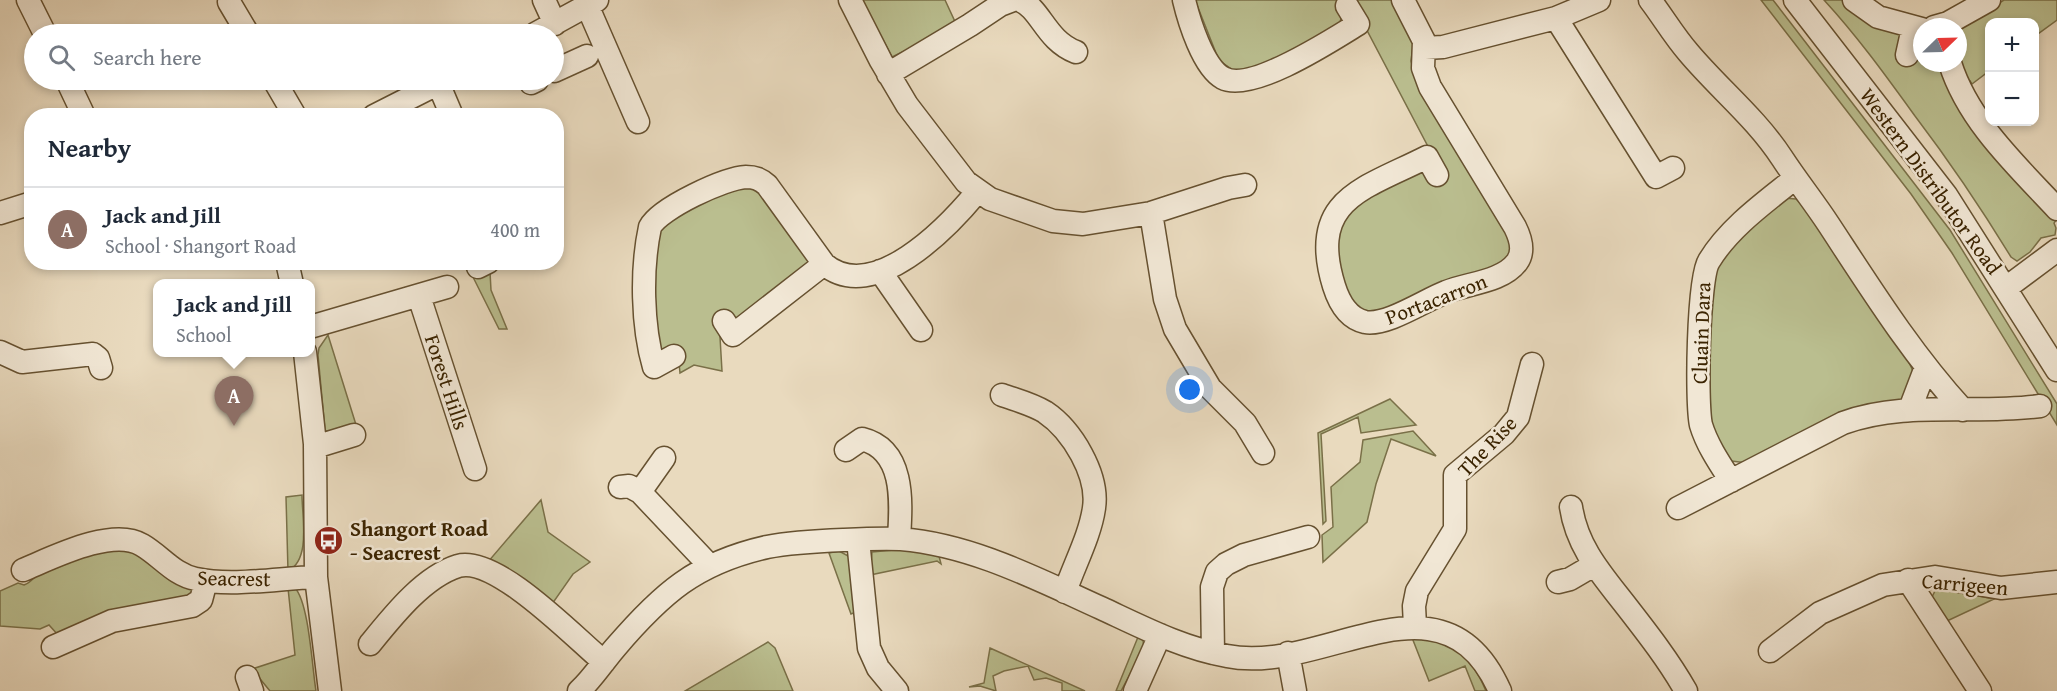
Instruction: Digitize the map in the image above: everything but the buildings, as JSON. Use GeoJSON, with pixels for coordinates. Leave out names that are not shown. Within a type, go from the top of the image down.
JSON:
{"type":"FeatureCollection","features":[{"type":"Feature","properties":{"kind":"street"},"geometry":{"type":"LineString","coordinates":[[28,0],[40,24]]}},
{"type":"Feature","properties":{"kind":"street"},"geometry":{"type":"LineString","coordinates":[[544,0],[555,24],[592,3],[638,122]]}},
{"type":"Feature","properties":{"kind":"street"},"geometry":{"type":"LineString","coordinates":[[850,0],[888,74],[937,146],[978,192],[1029,214],[1064,223],[1097,223],[1151,213],[1228,188],[1245,185]]}},
{"type":"Feature","properties":{"kind":"street"},"geometry":{"type":"LineString","coordinates":[[888,74],[1000,5],[1013,0]]}},
{"type":"Feature","properties":{"kind":"street"},"geometry":{"type":"LineString","coordinates":[[1019,0],[1030,6],[1059,44],[1076,52]]}},
{"type":"Feature","properties":{"kind":"street"},"geometry":{"type":"LineString","coordinates":[[1184,0],[1194,33],[1211,69],[1223,78],[1232,81],[1253,79],[1353,15]]}},
{"type":"Feature","properties":{"kind":"street","name":"Portacarron"},"geometry":{"type":"LineString","coordinates":[[1403,0],[1420,30],[1425,48],[1423,68],[1430,87],[1515,227],[1521,247],[1520,257],[1510,268],[1495,276],[1452,289],[1383,320],[1367,322],[1358,320],[1345,310],[1332,280],[1328,244],[1331,220],[1340,205],[1348,199],[1432,166]]}},
{"type":"Feature","properties":{"kind":"street"},"geometry":{"type":"LineString","coordinates":[[1425,48],[1443,47],[1556,18],[1599,0]]}},
{"type":"Feature","properties":{"kind":"street"},"geometry":{"type":"LineString","coordinates":[[1650,0],[1687,52],[1763,134],[1794,179],[1817,207],[1884,310],[1926,367],[1963,410]]}},
{"type":"Feature","properties":{"kind":"street","name":"Western Distributor Road"},"geometry":{"type":"LineString","coordinates":[[1795,0],[1946,195],[2057,370]]}},
{"type":"Feature","properties":{"kind":"street"},"geometry":{"type":"LineString","coordinates":[[1854,0],[1878,17],[1913,23]]}},
{"type":"Feature","properties":{"kind":"street"},"geometry":{"type":"LineString","coordinates":[[1952,18],[1989,0]]}},
{"type":"Feature","properties":{"kind":"street"},"geometry":{"type":"LineString","coordinates":[[229,2],[242,24]]}},
{"type":"Feature","properties":{"kind":"street"},"geometry":{"type":"LineString","coordinates":[[1556,18],[1656,177],[1673,168]]}},
{"type":"Feature","properties":{"kind":"street"},"geometry":{"type":"LineString","coordinates":[[1907,55],[1913,49]]}},
{"type":"Feature","properties":{"kind":"street"},"geometry":{"type":"LineString","coordinates":[[564,65],[582,53]]}},
{"type":"Feature","properties":{"kind":"street"},"geometry":{"type":"LineString","coordinates":[[1954,72],[1965,97],[1989,133],[2057,209]]}},
{"type":"Feature","properties":{"kind":"street"},"geometry":{"type":"LineString","coordinates":[[71,90],[80,108]]}},
{"type":"Feature","properties":{"kind":"street"},"geometry":{"type":"LineString","coordinates":[[280,90],[290,108]]}},
{"type":"Feature","properties":{"kind":"street"},"geometry":{"type":"LineString","coordinates":[[390,108],[425,90]]}},
{"type":"Feature","properties":{"kind":"street"},"geometry":{"type":"LineString","coordinates":[[445,90],[450,108]]}},
{"type":"Feature","properties":{"kind":"street"},"geometry":{"type":"LineString","coordinates":[[674,356],[654,367],[646,338],[645,315],[648,238],[652,223],[674,207],[739,178],[757,178],[767,185],[824,264],[836,273],[848,276],[880,271],[924,246],[960,213],[978,192]]}},
{"type":"Feature","properties":{"kind":"street","name":"Cluain Dara"},"geometry":{"type":"LineString","coordinates":[[1731,481],[1708,442],[1700,413],[1700,303],[1704,273],[1721,245],[1759,208],[1794,179]]}},
{"type":"Feature","properties":{"kind":"street"},"geometry":{"type":"LineString","coordinates":[[0,213],[24,206]]}},
{"type":"Feature","properties":{"kind":"street"},"geometry":{"type":"LineString","coordinates":[[1151,213],[1165,299],[1175,329],[1210,388],[1245,423],[1263,453]]}},
{"type":"Feature","properties":{"kind":"street"},"geometry":{"type":"LineString","coordinates":[[2006,288],[2057,250]]}},
{"type":"Feature","properties":{"kind":"street"},"geometry":{"type":"LineString","coordinates":[[728,328],[824,264]]}},
{"type":"Feature","properties":{"kind":"street"},"geometry":{"type":"LineString","coordinates":[[880,271],[921,330]]}},
{"type":"Feature","properties":{"kind":"street"},"geometry":{"type":"LineString","coordinates":[[315,326],[447,287]]}},
{"type":"Feature","properties":{"kind":"street","name":"Forest Hills"},"geometry":{"type":"LineString","coordinates":[[419,296],[475,469]]}},
{"type":"Feature","properties":{"kind":"street"},"geometry":{"type":"LineString","coordinates":[[0,352],[22,362],[93,354],[98,358],[101,368]]}},
{"type":"Feature","properties":{"kind":"street"},"geometry":{"type":"LineString","coordinates":[[306,357],[315,447],[316,577],[330,691]]}},
{"type":"Feature","properties":{"kind":"street","name":"The Rise"},"geometry":{"type":"LineString","coordinates":[[1415,626],[1414,606],[1417,591],[1455,529],[1455,475],[1504,434],[1518,417],[1532,364]]}},
{"type":"Feature","properties":{"kind":"street"},"geometry":{"type":"LineString","coordinates":[[1910,409],[1926,367]]}},
{"type":"Feature","properties":{"kind":"street"},"geometry":{"type":"LineString","coordinates":[[1002,395],[1035,407],[1060,424],[1076,447],[1094,486],[1092,516],[1065,591]]}},
{"type":"Feature","properties":{"kind":"street"},"geometry":{"type":"LineString","coordinates":[[1678,508],[1843,423],[1870,413],[1910,409],[1963,410],[2040,406]]}},
{"type":"Feature","properties":{"kind":"street"},"geometry":{"type":"LineString","coordinates":[[315,447],[354,435]]}},
{"type":"Feature","properties":{"kind":"street"},"geometry":{"type":"LineString","coordinates":[[846,450],[862,439],[875,442],[887,458],[898,478],[902,492],[900,539]]}},
{"type":"Feature","properties":{"kind":"street"},"geometry":{"type":"LineString","coordinates":[[664,458],[630,489],[709,565]]}},
{"type":"Feature","properties":{"kind":"street"},"geometry":{"type":"LineString","coordinates":[[1571,507],[1580,541],[1594,565],[1645,630],[1686,691]]}},
{"type":"Feature","properties":{"kind":"street"},"geometry":{"type":"LineString","coordinates":[[1213,653],[1213,581],[1217,572],[1226,564],[1244,555],[1308,537]]}},
{"type":"Feature","properties":{"kind":"street"},"geometry":{"type":"LineString","coordinates":[[579,691],[662,599],[709,565],[767,548],[807,541],[900,539],[930,543],[982,557],[1065,591],[1160,635],[1213,653],[1248,658],[1288,653],[1415,626],[1445,632],[1469,646],[1487,665],[1500,691]]}},
{"type":"Feature","properties":{"kind":"street","name":"Seacrest"},"geometry":{"type":"LineString","coordinates":[[23,570],[75,549],[102,542],[129,540],[141,544],[180,574],[206,581],[316,577]]}},
{"type":"Feature","properties":{"kind":"street"},"geometry":{"type":"LineString","coordinates":[[858,540],[869,648],[878,668],[897,691]]}},
{"type":"Feature","properties":{"kind":"street"},"geometry":{"type":"LineString","coordinates":[[370,644],[410,598],[452,569],[468,565],[486,569],[511,582],[604,662]]}},
{"type":"Feature","properties":{"kind":"street"},"geometry":{"type":"LineString","coordinates":[[1558,582],[1569,579],[1594,565]]}},
{"type":"Feature","properties":{"kind":"street","name":"Carrigeen"},"geometry":{"type":"LineString","coordinates":[[1770,651],[1826,610],[1868,591],[1908,580],[1945,578],[2001,588],[2057,582]]}},
{"type":"Feature","properties":{"kind":"street","name":"Carrigeen"},"geometry":{"type":"LineString","coordinates":[[1908,580],[1980,691]]}},
{"type":"Feature","properties":{"kind":"street"},"geometry":{"type":"LineString","coordinates":[[53,646],[112,621],[192,606],[201,600],[206,581]]}},
{"type":"Feature","properties":{"kind":"street"},"geometry":{"type":"LineString","coordinates":[[1135,691],[1160,635]]}},
{"type":"Feature","properties":{"kind":"street"},"geometry":{"type":"LineString","coordinates":[[1288,653],[1295,691]]}},
{"type":"Feature","properties":{"kind":"green space"},"geometry":{"type":"Polygon","coordinates":[[[862,0],[945,0],[957,26],[892,57],[862,0]]]}},
{"type":"Feature","properties":{"kind":"green space"},"geometry":{"type":"Polygon","coordinates":[[[1195,0],[1347,0],[1339,25],[1265,67],[1233,70],[1220,61],[1195,0]]]}},
{"type":"Feature","properties":{"kind":"green space"},"geometry":{"type":"Polygon","coordinates":[[[1351,0],[1393,0],[1414,39],[1411,61],[1414,72],[1511,238],[1512,251],[1508,261],[1374,315],[1354,309],[1338,276],[1336,228],[1344,209],[1415,171],[1444,177],[1351,0]]]}},
{"type":"Feature","properties":{"kind":"green space"},"geometry":{"type":"Polygon","coordinates":[[[1761,0],[1773,0],[1950,230],[2057,404],[2057,425],[1952,253],[1911,194],[1761,0]]]}},
{"type":"Feature","properties":{"kind":"green space"},"geometry":{"type":"Polygon","coordinates":[[[1824,0],[1845,0],[1913,32],[1913,72],[1950,72],[1985,120],[1985,126],[1989,126],[2057,219],[2054,223],[2055,235],[2041,238],[2030,252],[2017,261],[2011,257],[1941,151],[1848,28],[1824,0]]]}},
{"type":"Feature","properties":{"kind":"green space"},"geometry":{"type":"Polygon","coordinates":[[[2004,0],[2057,0],[2057,20],[2039,33],[2039,18],[1985,18],[1985,74],[1972,84],[1970,81],[1965,83],[1961,72],[1967,72],[1967,23],[2004,0]]]}},
{"type":"Feature","properties":{"kind":"green space"},"geometry":{"type":"Polygon","coordinates":[[[755,186],[809,259],[808,265],[744,320],[719,320],[722,371],[694,365],[680,373],[678,353],[661,350],[652,332],[656,238],[666,219],[733,188],[755,186]]]}},
{"type":"Feature","properties":{"kind":"green space"},"geometry":{"type":"Polygon","coordinates":[[[1784,198],[1796,199],[1816,221],[1856,286],[1903,352],[1913,371],[1903,399],[1894,405],[1748,463],[1731,461],[1711,431],[1708,308],[1718,264],[1730,246],[1784,198]]]}},
{"type":"Feature","properties":{"kind":"green space"},"geometry":{"type":"Polygon","coordinates":[[[470,270],[490,272],[491,290],[507,329],[499,329],[470,270]]]}},
{"type":"Feature","properties":{"kind":"green space"},"geometry":{"type":"Polygon","coordinates":[[[328,335],[357,428],[328,433],[325,430],[318,355],[319,348],[328,335]]]}},
{"type":"Feature","properties":{"kind":"green space"},"geometry":{"type":"Polygon","coordinates":[[[1390,399],[1416,425],[1361,433],[1358,417],[1321,434],[1326,521],[1323,524],[1318,433],[1390,399]]]}},
{"type":"Feature","properties":{"kind":"green space"},"geometry":{"type":"Polygon","coordinates":[[[1413,431],[1436,456],[1391,439],[1376,484],[1367,522],[1323,562],[1322,535],[1333,527],[1331,487],[1360,462],[1363,440],[1413,431]]]}},
{"type":"Feature","properties":{"kind":"green space"},"geometry":{"type":"Polygon","coordinates":[[[302,495],[303,548],[300,558],[288,571],[286,497],[302,495]]]}},
{"type":"Feature","properties":{"kind":"green space"},"geometry":{"type":"Polygon","coordinates":[[[541,500],[548,532],[590,562],[573,574],[550,607],[487,563],[541,500]]]}},
{"type":"Feature","properties":{"kind":"green space"},"geometry":{"type":"Polygon","coordinates":[[[130,547],[189,586],[196,594],[58,635],[49,625],[40,629],[0,626],[0,591],[18,583],[27,584],[42,571],[75,558],[130,547]]]}},
{"type":"Feature","properties":{"kind":"green space"},"geometry":{"type":"Polygon","coordinates":[[[905,549],[939,556],[941,564],[937,561],[870,575],[872,552],[905,549]]]}},
{"type":"Feature","properties":{"kind":"green space"},"geometry":{"type":"Polygon","coordinates":[[[839,551],[850,557],[856,612],[851,614],[829,553],[839,551]]]}},
{"type":"Feature","properties":{"kind":"green space"},"geometry":{"type":"Polygon","coordinates":[[[288,588],[295,588],[304,607],[316,691],[270,691],[252,669],[295,655],[288,588]]]}},
{"type":"Feature","properties":{"kind":"green space"},"geometry":{"type":"Polygon","coordinates":[[[1941,588],[1994,599],[1947,621],[1932,597],[1936,589],[1941,588]]]}},
{"type":"Feature","properties":{"kind":"green space"},"geometry":{"type":"Polygon","coordinates":[[[1411,635],[1438,642],[1458,651],[1473,666],[1486,691],[1475,691],[1465,666],[1429,681],[1411,635]]]}},
{"type":"Feature","properties":{"kind":"green space"},"geometry":{"type":"Polygon","coordinates":[[[1138,637],[1143,640],[1144,648],[1121,691],[1116,691],[1138,637]]]}},
{"type":"Feature","properties":{"kind":"green space"},"geometry":{"type":"Polygon","coordinates":[[[768,642],[775,648],[793,691],[685,691],[768,642]]]}},
{"type":"Feature","properties":{"kind":"green space"},"geometry":{"type":"Polygon","coordinates":[[[990,648],[1085,691],[1062,691],[1062,683],[1046,678],[1034,680],[1028,666],[993,676],[996,691],[980,686],[969,687],[984,683],[990,648]]]}},
{"type":"Feature","properties":{"kind":"place","name":"Jack and Jill"},"geometry":{"type":"Point","coordinates":[234,426]}},
{"type":"Feature","properties":{"kind":"place","name":"Shangort Road - Seacrest"},"geometry":{"type":"Point","coordinates":[329,540]}}]}
